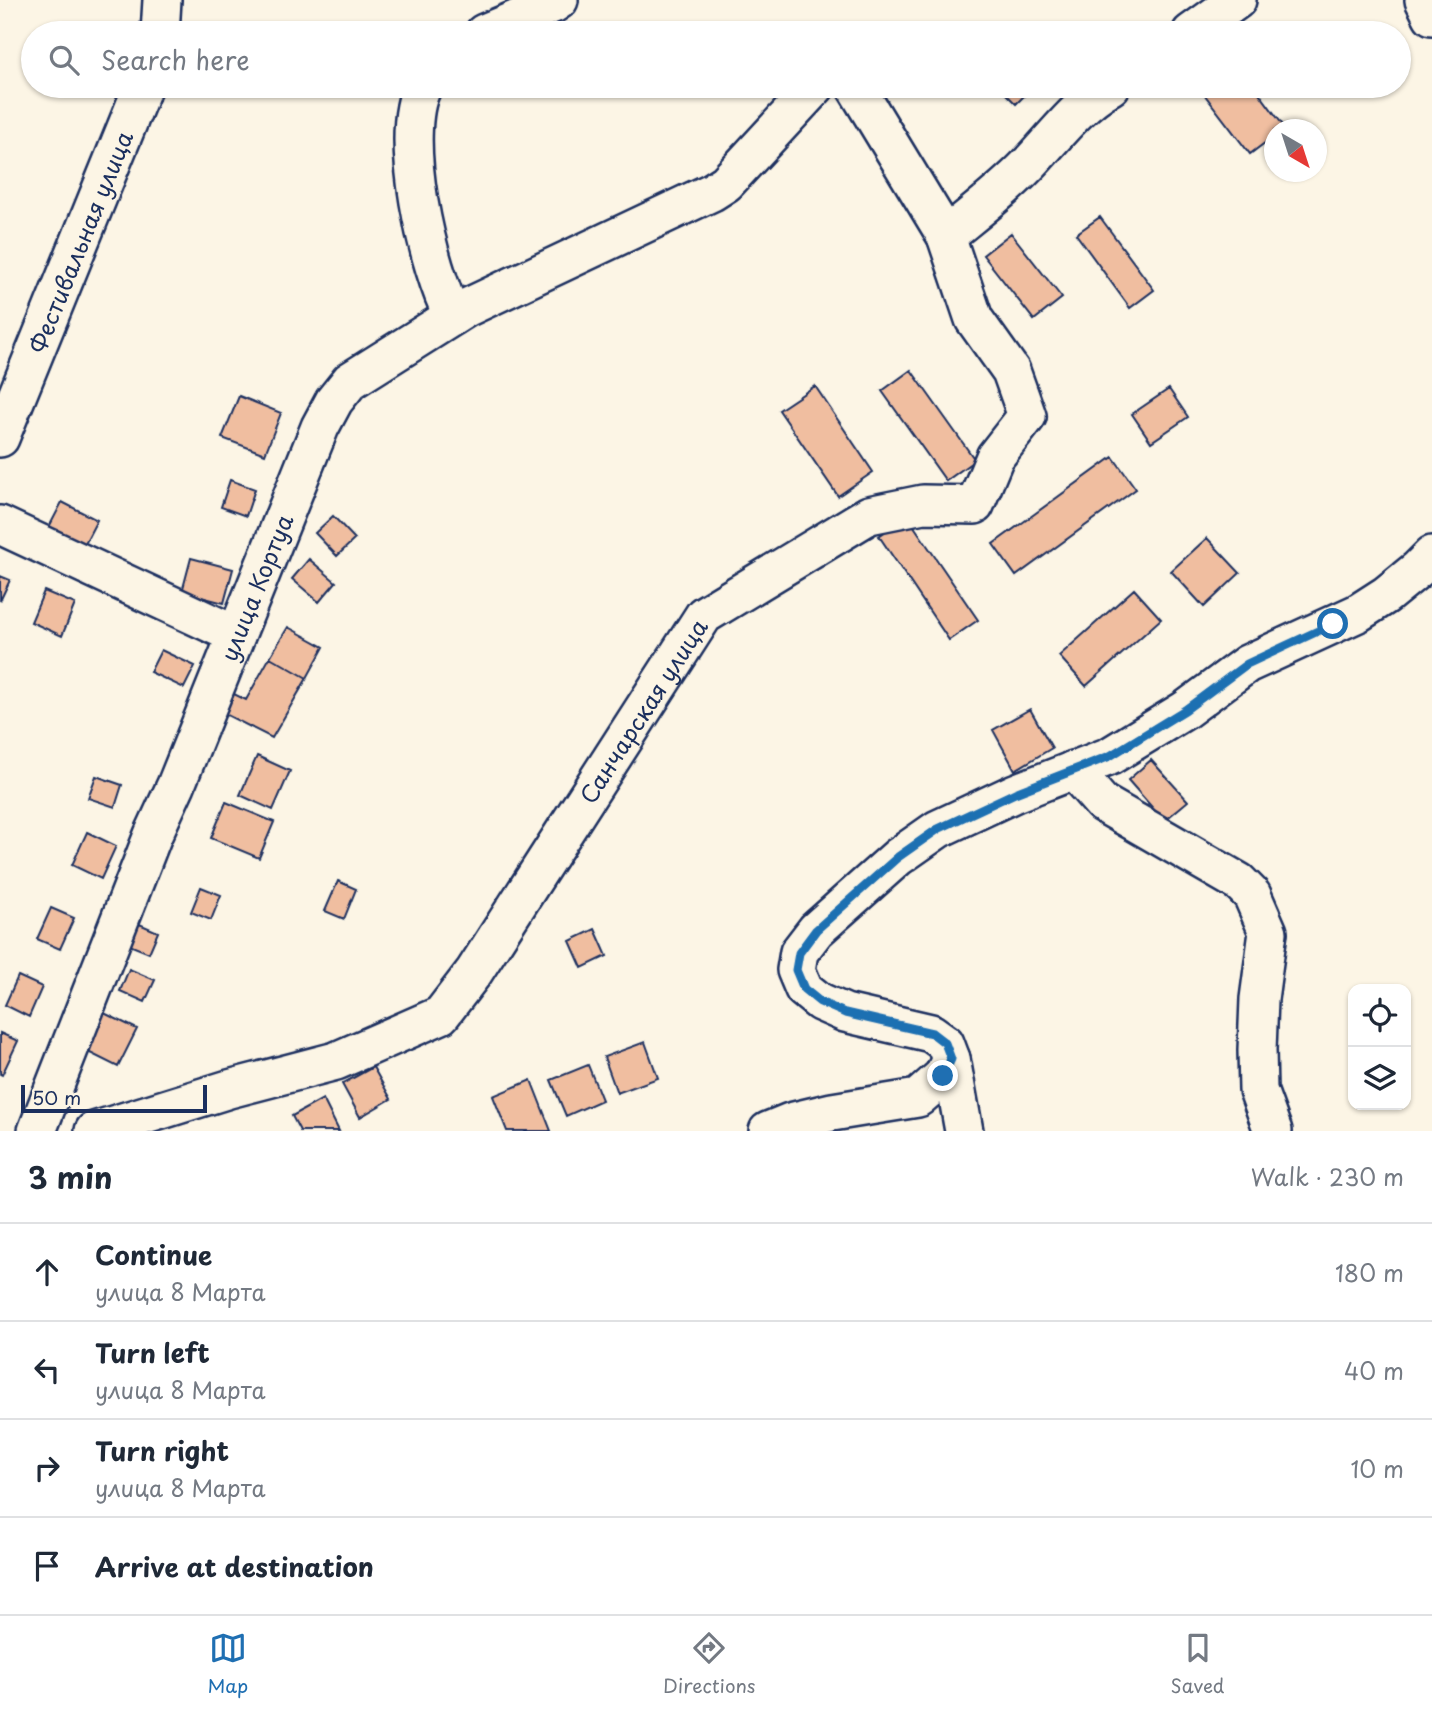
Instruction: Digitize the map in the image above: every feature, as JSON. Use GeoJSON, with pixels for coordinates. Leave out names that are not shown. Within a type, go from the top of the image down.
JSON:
{"type":"FeatureCollection","features":[{"type":"Feature","properties":{"kind":"street"},"geometry":{"type":"LineString","coordinates":[[161,21],[162,0]]}},
{"type":"Feature","properties":{"kind":"street"},"geometry":{"type":"LineString","coordinates":[[513,21],[559,0]]}},
{"type":"Feature","properties":{"kind":"street"},"geometry":{"type":"LineString","coordinates":[[1424,0],[1432,16]]}},
{"type":"Feature","properties":{"kind":"street"},"geometry":{"type":"LineString","coordinates":[[1204,21],[1223,4]]}},
{"type":"Feature","properties":{"kind":"street","name":"Фестивальная улица"},"geometry":{"type":"LineString","coordinates":[[0,438],[138,98]]}},
{"type":"Feature","properties":{"kind":"street"},"geometry":{"type":"LineString","coordinates":[[418,98],[414,135],[419,213],[442,296],[453,316]]}},
{"type":"Feature","properties":{"kind":"street","name":"улица Кортуа"},"geometry":{"type":"LineString","coordinates":[[37,1131],[153,835],[176,785],[320,427],[334,401],[350,381],[466,308],[726,183],[805,98]]}},
{"type":"Feature","properties":{"kind":"street"},"geometry":{"type":"LineString","coordinates":[[862,98],[946,236],[1007,185],[1094,98]]}},
{"type":"Feature","properties":{"kind":"street","name":"Санчарская улица"},"geometry":{"type":"LineString","coordinates":[[94,1131],[229,1088],[336,1061],[441,1015],[474,972],[704,615],[869,515],[923,504],[975,505],[995,457],[1027,416],[1011,372],[974,318],[946,236]]}},
{"type":"Feature","properties":{"kind":"street"},"geometry":{"type":"LineString","coordinates":[[0,525],[236,635]]}},
{"type":"Feature","properties":{"kind":"street"},"geometry":{"type":"LineString","coordinates":[[964,1131],[951,1059],[945,1043],[932,1033],[845,1013],[820,1002],[804,989],[796,970],[799,953],[816,930],[898,857],[938,829],[1015,793],[1110,756],[1149,734],[1247,664],[1358,613],[1386,596],[1432,557]]}},
{"type":"Feature","properties":{"kind":"street"},"geometry":{"type":"LineString","coordinates":[[1073,770],[1102,803],[1239,882],[1252,895],[1262,913],[1269,932],[1259,999],[1258,1090],[1273,1131]]}},
{"type":"Feature","properties":{"kind":"street"},"geometry":{"type":"LineString","coordinates":[[768,1131],[790,1122],[832,1112],[918,1098],[943,1076],[951,1059]]}},
{"type":"Feature","properties":{"kind":"building"},"geometry":{"type":"Polygon","coordinates":[[[1010,98],[1022,98],[1016,104],[1010,98]]]}},
{"type":"Feature","properties":{"kind":"building"},"geometry":{"type":"Polygon","coordinates":[[[1207,98],[1263,98],[1278,119],[1264,119],[1264,144],[1250,154],[1207,98]]]}},
{"type":"Feature","properties":{"kind":"building"},"geometry":{"type":"Polygon","coordinates":[[[1100,217],[1154,290],[1130,308],[1076,234],[1100,217]]]}},
{"type":"Feature","properties":{"kind":"building"},"geometry":{"type":"Polygon","coordinates":[[[1011,233],[1062,298],[1034,320],[983,255],[1011,233]]]}},
{"type":"Feature","properties":{"kind":"building"},"geometry":{"type":"Polygon","coordinates":[[[911,370],[975,460],[946,481],[882,391],[911,370]]]}},
{"type":"Feature","properties":{"kind":"building"},"geometry":{"type":"Polygon","coordinates":[[[815,386],[873,472],[838,496],[779,410],[815,386]]]}},
{"type":"Feature","properties":{"kind":"building"},"geometry":{"type":"Polygon","coordinates":[[[1169,389],[1188,417],[1151,442],[1132,414],[1169,389]]]}},
{"type":"Feature","properties":{"kind":"building"},"geometry":{"type":"Polygon","coordinates":[[[239,396],[281,413],[265,454],[222,438],[239,396]]]}},
{"type":"Feature","properties":{"kind":"building"},"geometry":{"type":"Polygon","coordinates":[[[1113,457],[1136,489],[1016,576],[993,544],[1113,457]]]}},
{"type":"Feature","properties":{"kind":"building"},"geometry":{"type":"Polygon","coordinates":[[[230,480],[255,489],[246,516],[221,507],[230,480]]]}},
{"type":"Feature","properties":{"kind":"building"},"geometry":{"type":"Polygon","coordinates":[[[62,502],[97,520],[83,547],[48,529],[62,502]]]}},
{"type":"Feature","properties":{"kind":"building"},"geometry":{"type":"Polygon","coordinates":[[[333,516],[355,539],[337,556],[315,533],[333,516]]]}},
{"type":"Feature","properties":{"kind":"building"},"geometry":{"type":"Polygon","coordinates":[[[907,516],[978,620],[949,640],[879,536],[907,516]]]}},
{"type":"Feature","properties":{"kind":"building"},"geometry":{"type":"Polygon","coordinates":[[[1207,538],[1240,573],[1204,607],[1171,571],[1207,538]]]}},
{"type":"Feature","properties":{"kind":"building"},"geometry":{"type":"Polygon","coordinates":[[[191,558],[233,569],[224,603],[182,592],[191,558]]]}},
{"type":"Feature","properties":{"kind":"building"},"geometry":{"type":"Polygon","coordinates":[[[309,559],[336,582],[319,602],[292,579],[309,559]]]}},
{"type":"Feature","properties":{"kind":"building"},"geometry":{"type":"Polygon","coordinates":[[[0,576],[10,580],[0,601],[0,576]]]}},
{"type":"Feature","properties":{"kind":"building"},"geometry":{"type":"Polygon","coordinates":[[[1134,589],[1161,619],[1086,686],[1059,656],[1134,589]]]}},
{"type":"Feature","properties":{"kind":"building"},"geometry":{"type":"Polygon","coordinates":[[[44,591],[75,604],[62,636],[31,622],[44,591]]]}},
{"type":"Feature","properties":{"kind":"building"},"geometry":{"type":"Polygon","coordinates":[[[288,627],[324,647],[307,678],[270,657],[288,627]]]}},
{"type":"Feature","properties":{"kind":"building"},"geometry":{"type":"Polygon","coordinates":[[[161,650],[195,666],[184,688],[150,672],[161,650]]]}},
{"type":"Feature","properties":{"kind":"building"},"geometry":{"type":"Polygon","coordinates":[[[270,657],[307,678],[272,738],[219,711],[230,692],[246,700],[270,657]]]}},
{"type":"Feature","properties":{"kind":"building"},"geometry":{"type":"Polygon","coordinates":[[[1030,709],[1052,748],[1015,770],[993,730],[1030,709]]]}},
{"type":"Feature","properties":{"kind":"building"},"geometry":{"type":"Polygon","coordinates":[[[257,756],[290,771],[273,810],[240,795],[257,756]]]}},
{"type":"Feature","properties":{"kind":"building"},"geometry":{"type":"Polygon","coordinates":[[[1151,760],[1188,801],[1164,821],[1128,780],[1151,760]]]}},
{"type":"Feature","properties":{"kind":"building"},"geometry":{"type":"Polygon","coordinates":[[[96,776],[122,785],[115,807],[88,798],[96,776]]]}},
{"type":"Feature","properties":{"kind":"building"},"geometry":{"type":"Polygon","coordinates":[[[226,802],[274,822],[259,858],[211,838],[226,802]]]}},
{"type":"Feature","properties":{"kind":"building"},"geometry":{"type":"Polygon","coordinates":[[[87,832],[116,846],[101,879],[72,865],[87,832]]]}},
{"type":"Feature","properties":{"kind":"building"},"geometry":{"type":"Polygon","coordinates":[[[338,881],[356,889],[344,919],[325,911],[338,881]]]}},
{"type":"Feature","properties":{"kind":"building"},"geometry":{"type":"Polygon","coordinates":[[[201,887],[221,895],[211,920],[191,912],[201,887]]]}},
{"type":"Feature","properties":{"kind":"building"},"geometry":{"type":"Polygon","coordinates":[[[51,908],[74,918],[60,949],[37,939],[51,908]]]}},
{"type":"Feature","properties":{"kind":"building"},"geometry":{"type":"Polygon","coordinates":[[[130,920],[158,932],[149,953],[122,942],[130,920]]]}},
{"type":"Feature","properties":{"kind":"building"},"geometry":{"type":"Polygon","coordinates":[[[595,929],[607,956],[582,968],[570,941],[595,929]]]}},
{"type":"Feature","properties":{"kind":"building"},"geometry":{"type":"Polygon","coordinates":[[[129,969],[155,980],[145,1002],[120,991],[129,969]]]}},
{"type":"Feature","properties":{"kind":"building"},"geometry":{"type":"Polygon","coordinates":[[[18,976],[42,987],[29,1017],[5,1005],[18,976]]]}},
{"type":"Feature","properties":{"kind":"building"},"geometry":{"type":"Polygon","coordinates":[[[104,1013],[137,1029],[118,1067],[86,1051],[104,1013]]]}},
{"type":"Feature","properties":{"kind":"building"},"geometry":{"type":"Polygon","coordinates":[[[0,1033],[18,1041],[2,1075],[0,1074],[0,1033]]]}},
{"type":"Feature","properties":{"kind":"building"},"geometry":{"type":"Polygon","coordinates":[[[645,1042],[658,1078],[617,1093],[604,1057],[645,1042]]]}},
{"type":"Feature","properties":{"kind":"building"},"geometry":{"type":"Polygon","coordinates":[[[588,1065],[602,1100],[566,1116],[551,1080],[588,1065]]]}},
{"type":"Feature","properties":{"kind":"building"},"geometry":{"type":"Polygon","coordinates":[[[373,1067],[391,1099],[360,1117],[342,1084],[373,1067]]]}},
{"type":"Feature","properties":{"kind":"building"},"geometry":{"type":"Polygon","coordinates":[[[531,1080],[551,1131],[507,1131],[493,1096],[531,1080]]]}},
{"type":"Feature","properties":{"kind":"building"},"geometry":{"type":"Polygon","coordinates":[[[323,1099],[339,1131],[300,1131],[292,1116],[323,1099]]]}},
{"type":"Feature","properties":{"kind":"route"},"geometry":{"type":"LineString","coordinates":[[943,1076],[951,1059],[945,1043],[932,1033],[845,1013],[820,1002],[804,989],[796,970],[799,953],[816,930],[898,857],[938,829],[1015,793],[1110,756],[1185,710],[1247,664],[1333,624]]}}]}
